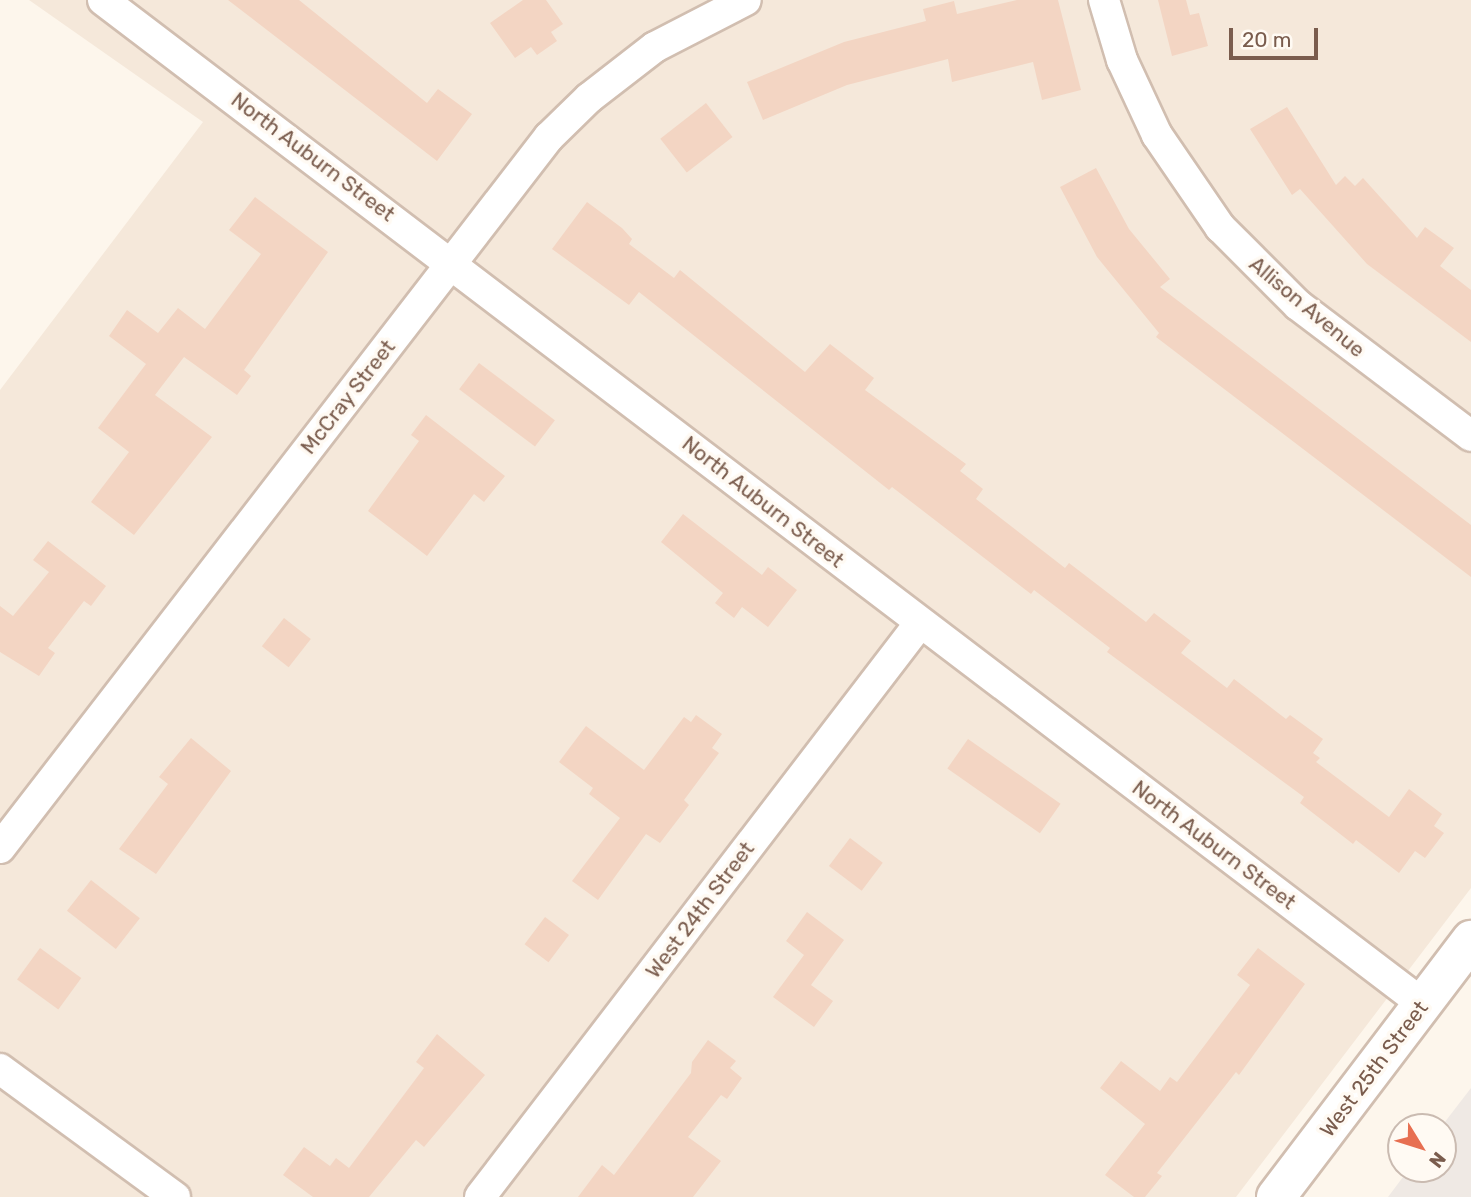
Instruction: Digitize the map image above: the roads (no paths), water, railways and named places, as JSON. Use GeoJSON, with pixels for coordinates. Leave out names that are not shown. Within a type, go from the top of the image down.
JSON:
{"type":"FeatureCollection","features":[{"type":"Feature","properties":{"kind":"main road","name":"West 25th Street"},"geometry":{"type":"LineString","coordinates":[[1276,1197],[1471,940]]}},
{"type":"Feature","properties":{"kind":"street","name":"North Auburn Street"},"geometry":{"type":"LineString","coordinates":[[103,0],[452,262],[920,623],[1423,1004]]}},
{"type":"Feature","properties":{"kind":"street","name":"McCray Street"},"geometry":{"type":"LineString","coordinates":[[0,848],[549,137],[589,98],[655,47],[746,0]]}},
{"type":"Feature","properties":{"kind":"street","name":"Allison Avenue"},"geometry":{"type":"LineString","coordinates":[[1104,0],[1122,60],[1157,135],[1220,227],[1298,304],[1471,436]]}},
{"type":"Feature","properties":{"kind":"street","name":"West 24th Street"},"geometry":{"type":"LineString","coordinates":[[480,1197],[920,623]]}},
{"type":"Feature","properties":{"kind":"street"},"geometry":{"type":"LineString","coordinates":[[0,1069],[175,1197]]}}]}
